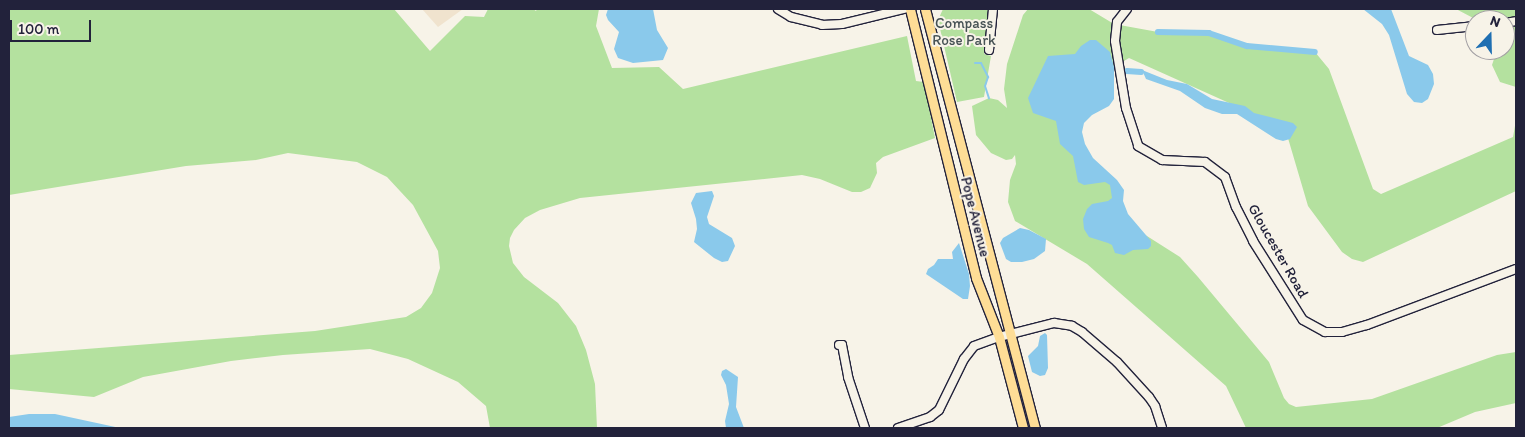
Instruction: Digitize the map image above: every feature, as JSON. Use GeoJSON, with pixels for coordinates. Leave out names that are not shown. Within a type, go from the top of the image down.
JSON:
{"type":"FeatureCollection","features":[{"type":"Feature","properties":{"kind":"main road","name":"Pope Avenue"},"geometry":{"type":"LineString","coordinates":[[910,9],[976,278],[998,337],[1023,428]]}},
{"type":"Feature","properties":{"kind":"main road","name":"Pope Avenue"},"geometry":{"type":"LineString","coordinates":[[925,9],[1035,428]]}},
{"type":"Feature","properties":{"kind":"main road"},"geometry":{"type":"LineString","coordinates":[[954,189],[971,185]]}},
{"type":"Feature","properties":{"kind":"street"},"geometry":{"type":"LineString","coordinates":[[778,9],[791,17],[822,25],[842,24],[904,9]]}},
{"type":"Feature","properties":{"kind":"street"},"geometry":{"type":"LineString","coordinates":[[989,50],[993,9]]}},
{"type":"Feature","properties":{"kind":"street","name":"Gloucester Road"},"geometry":{"type":"LineString","coordinates":[[1127,9],[1118,22],[1115,41],[1126,108],[1138,146],[1162,160],[1205,162],[1225,177],[1236,208],[1252,241],[1303,320],[1325,332],[1342,332],[1367,325],[1516,269]]}},
{"type":"Feature","properties":{"kind":"street"},"geometry":{"type":"LineString","coordinates":[[1437,30],[1465,27]]}},
{"type":"Feature","properties":{"kind":"street"},"geometry":{"type":"LineString","coordinates":[[898,428],[930,417],[939,410],[968,352],[979,343],[1054,323],[1072,326],[1082,332],[1117,362],[1142,388],[1155,406],[1162,428]]}},
{"type":"Feature","properties":{"kind":"street"},"geometry":{"type":"LineString","coordinates":[[839,345],[842,345],[848,377],[865,428]]}},
{"type":"Feature","properties":{"kind":"shaded area"},"geometry":{"type":"Polygon","coordinates":[[[422,9],[463,9],[438,27],[422,9]]]}},
{"type":"Feature","properties":{"kind":"green space"},"geometry":{"type":"Polygon","coordinates":[[[9,9],[394,9],[430,51],[465,16],[484,17],[488,9],[533,9],[536,11],[537,9],[599,9],[596,26],[612,68],[659,67],[683,89],[907,36],[916,81],[924,82],[935,138],[883,157],[876,163],[877,173],[870,188],[861,192],[852,192],[820,179],[802,175],[580,198],[540,210],[525,218],[514,230],[510,238],[509,246],[513,263],[524,277],[558,303],[576,326],[586,350],[595,384],[597,428],[490,428],[486,406],[458,382],[408,359],[370,349],[283,355],[231,361],[143,377],[94,397],[9,389],[9,355],[315,331],[406,317],[421,308],[432,293],[440,268],[438,251],[413,205],[387,177],[357,162],[288,153],[256,160],[186,166],[9,195],[9,9]]]}},
{"type":"Feature","properties":{"kind":"green space","name":"Compass Rose Park"},"geometry":{"type":"Polygon","coordinates":[[[943,9],[989,9],[984,54],[991,56],[984,97],[957,102],[938,20],[943,9]]]}},
{"type":"Feature","properties":{"kind":"green space"},"geometry":{"type":"Polygon","coordinates":[[[1028,9],[1089,9],[1114,24],[1158,32],[1209,33],[1247,46],[1315,52],[1329,69],[1373,189],[1381,194],[1513,137],[1516,120],[1516,191],[1363,262],[1352,259],[1342,252],[1308,206],[1285,128],[1129,58],[1114,67],[1068,133],[1117,185],[1117,217],[1180,257],[1269,362],[1284,398],[1289,404],[1296,407],[1372,399],[1497,355],[1516,352],[1516,403],[1475,412],[1437,428],[1246,428],[1226,386],[1087,264],[1015,221],[1008,202],[1010,180],[1016,164],[1015,155],[1012,159],[1006,160],[991,153],[976,135],[972,106],[989,98],[998,100],[1007,108],[1004,89],[1007,64],[1023,15],[1028,9]]]}},
{"type":"Feature","properties":{"kind":"green space"},"geometry":{"type":"Polygon","coordinates":[[[1456,9],[1516,9],[1516,87],[1500,82],[1492,65],[1494,60],[1515,60],[1515,10],[1465,10],[1465,14],[1456,9]]]}},
{"type":"Feature","properties":{"kind":"water"},"geometry":{"type":"Polygon","coordinates":[[[608,9],[653,9],[657,30],[668,48],[663,60],[633,63],[618,58],[614,49],[619,32],[608,20],[606,15],[608,9]]]}},
{"type":"Feature","properties":{"kind":"water"},"geometry":{"type":"Polygon","coordinates":[[[1363,9],[1391,9],[1409,56],[1428,65],[1433,74],[1434,84],[1428,99],[1422,103],[1414,102],[1407,94],[1389,35],[1382,24],[1363,9]]]}},
{"type":"Feature","properties":{"kind":"water"},"geometry":{"type":"Polygon","coordinates":[[[1090,40],[1096,40],[1110,52],[1114,67],[1114,99],[1109,106],[1092,115],[1084,123],[1082,132],[1085,144],[1093,158],[1117,180],[1124,190],[1123,201],[1128,214],[1151,241],[1151,246],[1148,249],[1133,250],[1124,255],[1115,253],[1112,245],[1089,237],[1084,229],[1083,219],[1087,209],[1092,204],[1108,201],[1112,198],[1110,185],[1105,182],[1084,185],[1078,182],[1073,156],[1060,144],[1056,121],[1033,113],[1028,98],[1048,56],[1075,54],[1081,46],[1090,40]]]}},
{"type":"Feature","properties":{"kind":"water"},"geometry":{"type":"Polygon","coordinates":[[[1142,70],[1167,80],[1187,84],[1212,99],[1245,106],[1254,113],[1293,123],[1297,127],[1290,139],[1283,141],[1276,139],[1237,114],[1222,114],[1205,108],[1180,91],[1146,79],[1142,70]]]}},
{"type":"Feature","properties":{"kind":"water"},"geometry":{"type":"Polygon","coordinates":[[[712,191],[714,196],[707,217],[709,224],[732,238],[735,246],[728,261],[722,262],[714,258],[694,242],[697,229],[691,203],[696,193],[712,191]]]}},
{"type":"Feature","properties":{"kind":"water"},"geometry":{"type":"Polygon","coordinates":[[[1020,228],[1029,230],[1046,239],[1045,251],[1034,259],[1011,262],[1006,259],[1000,243],[1003,238],[1020,228]]]}},
{"type":"Feature","properties":{"kind":"water"},"geometry":{"type":"Polygon","coordinates":[[[959,243],[969,274],[968,299],[963,299],[926,274],[928,269],[938,259],[953,259],[952,252],[959,243]]]}},
{"type":"Feature","properties":{"kind":"water"},"geometry":{"type":"Polygon","coordinates":[[[1045,333],[1047,335],[1048,368],[1045,375],[1040,376],[1032,372],[1028,356],[1038,346],[1040,336],[1045,333]]]}},
{"type":"Feature","properties":{"kind":"water"},"geometry":{"type":"Polygon","coordinates":[[[726,369],[738,377],[736,407],[744,428],[726,428],[725,421],[729,404],[726,385],[721,375],[722,371],[726,369]]]}},
{"type":"Feature","properties":{"kind":"water"},"geometry":{"type":"Polygon","coordinates":[[[29,414],[55,414],[120,428],[9,428],[9,417],[29,414]]]}},
{"type":"Feature","properties":{"kind":"waterway"},"geometry":{"type":"LineString","coordinates":[[1158,32],[1209,33],[1247,46],[1315,52]]}},
{"type":"Feature","properties":{"kind":"waterway"},"geometry":{"type":"LineString","coordinates":[[975,63],[981,63],[988,77],[985,86],[989,98]]}},
{"type":"Feature","properties":{"kind":"waterway"},"geometry":{"type":"LineString","coordinates":[[1127,71],[1141,72]]}}]}
